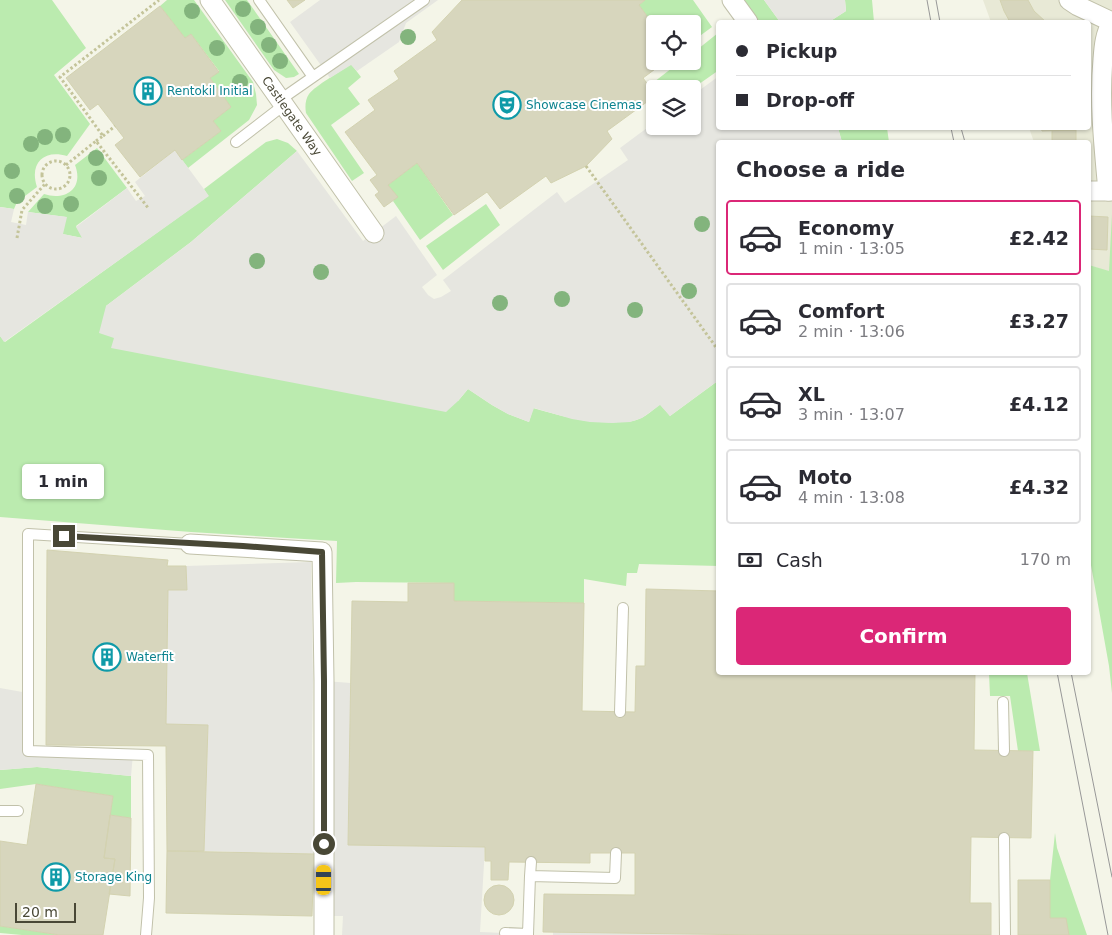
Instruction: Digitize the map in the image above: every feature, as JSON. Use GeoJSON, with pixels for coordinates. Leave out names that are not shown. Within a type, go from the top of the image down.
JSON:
{"type":"FeatureCollection","features":[{"type":"Feature","properties":{"kind":"street","name":"Castlegate Way"},"geometry":{"type":"LineString","coordinates":[[210,0],[374,233]]}},
{"type":"Feature","properties":{"kind":"street"},"geometry":{"type":"LineString","coordinates":[[732,0],[747,20]]}},
{"type":"Feature","properties":{"kind":"street"},"geometry":{"type":"LineString","coordinates":[[1069,0],[1112,22],[1107,31],[1105,44],[1101,97],[1102,128],[1110,191],[1091,191]]}},
{"type":"Feature","properties":{"kind":"street"},"geometry":{"type":"LineString","coordinates":[[190,544],[322,552],[324,935]]}},
{"type":"Feature","properties":{"kind":"lane"},"geometry":{"type":"LineString","coordinates":[[259,0],[313,77]]}},
{"type":"Feature","properties":{"kind":"lane"},"geometry":{"type":"LineString","coordinates":[[236,142],[313,77],[424,0]]}},
{"type":"Feature","properties":{"kind":"lane"},"geometry":{"type":"LineString","coordinates":[[146,935],[149,898],[148,755],[28,751],[28,534],[190,544]]}},
{"type":"Feature","properties":{"kind":"lane"},"geometry":{"type":"LineString","coordinates":[[620,712],[623,608]]}},
{"type":"Feature","properties":{"kind":"lane"},"geometry":{"type":"LineString","coordinates":[[1003,702],[1004,751]]}},
{"type":"Feature","properties":{"kind":"lane"},"geometry":{"type":"LineString","coordinates":[[0,812],[18,811]]}},
{"type":"Feature","properties":{"kind":"lane"},"geometry":{"type":"LineString","coordinates":[[1004,838],[1005,935]]}},
{"type":"Feature","properties":{"kind":"lane"},"geometry":{"type":"LineString","coordinates":[[530,876],[615,878],[616,853]]}},
{"type":"Feature","properties":{"kind":"lane"},"geometry":{"type":"LineString","coordinates":[[504,933],[528,934],[531,862]]}},
{"type":"Feature","properties":{"kind":"path"},"geometry":{"type":"LineString","coordinates":[[103,136],[60,77],[159,0]]}},
{"type":"Feature","properties":{"kind":"path"},"geometry":{"type":"LineString","coordinates":[[66,165],[115,126]]}},
{"type":"Feature","properties":{"kind":"path"},"geometry":{"type":"LineString","coordinates":[[96,141],[149,209]]}},
{"type":"Feature","properties":{"kind":"path"},"geometry":{"type":"LineString","coordinates":[[57,161],[66,165],[69,169],[70,178],[66,186],[57,190],[45,184],[42,174],[47,164],[57,161]]}},
{"type":"Feature","properties":{"kind":"path"},"geometry":{"type":"LineString","coordinates":[[586,166],[716,347]]}},
{"type":"Feature","properties":{"kind":"path"},"geometry":{"type":"LineString","coordinates":[[17,238],[22,210],[45,184]]}},
{"type":"Feature","properties":{"kind":"shaded area"},"geometry":{"type":"Polygon","coordinates":[[[320,0],[438,0],[406,23],[399,42],[357,71],[351,65],[330,78],[290,22],[320,0]]]}},
{"type":"Feature","properties":{"kind":"shaded area"},"geometry":{"type":"Polygon","coordinates":[[[764,0],[845,0],[846,11],[832,20],[779,20],[764,0]]]}},
{"type":"Feature","properties":{"kind":"shaded area"},"geometry":{"type":"Polygon","coordinates":[[[983,0],[1112,0],[1112,273],[1091,266],[1091,140],[1033,140],[1030,130],[1091,130],[1091,20],[990,20],[983,0]]]}},
{"type":"Feature","properties":{"kind":"shaded area"},"geometry":{"type":"Polygon","coordinates":[[[716,78],[716,130],[839,130],[841,140],[716,140],[716,382],[670,416],[660,405],[642,418],[630,422],[590,422],[534,408],[529,422],[508,414],[468,389],[446,412],[111,348],[114,338],[99,333],[106,306],[191,242],[297,151],[363,241],[396,216],[437,275],[422,287],[434,299],[451,291],[443,280],[557,192],[565,203],[628,160],[620,148],[646,129],[646,135],[701,135],[701,89],[716,78]]]}},
{"type":"Feature","properties":{"kind":"shaded area"},"geometry":{"type":"Polygon","coordinates":[[[175,150],[209,196],[4,342],[0,336],[0,207],[14,209],[11,222],[26,225],[28,212],[67,217],[63,234],[82,238],[76,227],[127,188],[136,201],[145,196],[135,182],[175,150]]]}},
{"type":"Feature","properties":{"kind":"shaded area"},"geometry":{"type":"Polygon","coordinates":[[[311,562],[314,854],[204,851],[208,725],[166,724],[168,590],[187,590],[186,566],[311,562]]]}},
{"type":"Feature","properties":{"kind":"shaded area"},"geometry":{"type":"Polygon","coordinates":[[[324,681],[351,683],[348,845],[485,847],[480,932],[505,933],[505,935],[342,935],[343,916],[324,916],[324,681]]]}},
{"type":"Feature","properties":{"kind":"shaded area"},"geometry":{"type":"Polygon","coordinates":[[[0,688],[28,693],[28,751],[133,754],[131,776],[37,767],[0,770],[0,688]]]}},
{"type":"Feature","properties":{"kind":"shaded area"},"geometry":{"type":"Polygon","coordinates":[[[553,932],[763,935],[553,935],[553,932]]]}},
{"type":"Feature","properties":{"kind":"green space"},"geometry":{"type":"Polygon","coordinates":[[[0,0],[52,0],[86,48],[54,75],[90,124],[67,156],[51,155],[45,156],[40,160],[35,171],[37,187],[17,202],[14,209],[0,207],[0,0]]]}},
{"type":"Feature","properties":{"kind":"green space"},"geometry":{"type":"Polygon","coordinates":[[[167,0],[194,0],[253,82],[256,94],[257,105],[249,120],[188,168],[182,160],[221,131],[213,121],[231,107],[210,78],[219,71],[191,34],[185,38],[160,6],[167,0]]]}},
{"type":"Feature","properties":{"kind":"green space"},"geometry":{"type":"Polygon","coordinates":[[[225,0],[247,0],[299,74],[286,78],[274,70],[225,0]]]}},
{"type":"Feature","properties":{"kind":"green space"},"geometry":{"type":"Polygon","coordinates":[[[645,0],[693,0],[712,27],[701,35],[701,15],[646,15],[639,5],[645,0]]]}},
{"type":"Feature","properties":{"kind":"green space"},"geometry":{"type":"Polygon","coordinates":[[[744,0],[764,0],[779,20],[759,20],[744,0]]]}},
{"type":"Feature","properties":{"kind":"green space"},"geometry":{"type":"Polygon","coordinates":[[[845,0],[872,0],[874,20],[832,20],[846,11],[845,0]]]}},
{"type":"Feature","properties":{"kind":"green space"},"geometry":{"type":"Polygon","coordinates":[[[716,35],[716,72],[701,83],[701,80],[657,80],[669,70],[701,70],[701,47],[716,35]]]}},
{"type":"Feature","properties":{"kind":"green space"},"geometry":{"type":"Polygon","coordinates":[[[351,64],[361,77],[348,88],[360,104],[331,125],[364,173],[352,181],[306,113],[305,106],[308,96],[312,91],[351,64]]]}},
{"type":"Feature","properties":{"kind":"green space"},"geometry":{"type":"Polygon","coordinates":[[[839,130],[887,130],[889,140],[841,140],[839,130]]]}},
{"type":"Feature","properties":{"kind":"green space"},"geometry":{"type":"Polygon","coordinates":[[[277,139],[288,143],[297,151],[191,242],[106,306],[458,401],[468,389],[508,414],[529,422],[533,408],[586,421],[630,422],[644,417],[660,404],[670,416],[716,382],[716,566],[639,564],[637,573],[627,573],[626,586],[584,579],[584,603],[454,601],[454,583],[336,583],[337,541],[0,517],[0,336],[5,342],[208,196],[204,189],[266,142],[277,139]]]}},
{"type":"Feature","properties":{"kind":"green space"},"geometry":{"type":"Polygon","coordinates":[[[97,148],[127,188],[76,226],[83,238],[62,234],[66,217],[28,212],[44,194],[59,196],[71,191],[77,180],[75,165],[97,148]]]}},
{"type":"Feature","properties":{"kind":"green space"},"geometry":{"type":"Polygon","coordinates":[[[417,163],[453,215],[420,240],[393,201],[397,197],[388,185],[417,163]]]}},
{"type":"Feature","properties":{"kind":"green space"},"geometry":{"type":"Polygon","coordinates":[[[486,204],[500,225],[443,270],[426,246],[486,204]]]}},
{"type":"Feature","properties":{"kind":"green space"},"geometry":{"type":"Polygon","coordinates":[[[1112,214],[1112,693],[1091,565],[1091,266],[1109,271],[1112,214]]]}},
{"type":"Feature","properties":{"kind":"green space"},"geometry":{"type":"Polygon","coordinates":[[[989,675],[1027,675],[1040,751],[1018,751],[1010,696],[990,696],[989,675]]]}},
{"type":"Feature","properties":{"kind":"green space"},"geometry":{"type":"Polygon","coordinates":[[[37,767],[131,776],[131,818],[110,815],[113,796],[36,784],[0,789],[0,770],[37,767]]]}},
{"type":"Feature","properties":{"kind":"green space"},"geometry":{"type":"Polygon","coordinates":[[[1055,833],[1057,848],[1087,935],[1069,935],[1050,918],[1050,880],[1055,833]]]}},
{"type":"Feature","properties":{"kind":"green space"},"geometry":{"type":"Polygon","coordinates":[[[0,926],[60,935],[0,933],[0,926]]]}},
{"type":"Feature","properties":{"kind":"building"},"geometry":{"type":"Polygon","coordinates":[[[287,0],[305,0],[293,8],[287,0]]]}},
{"type":"Feature","properties":{"kind":"building","name":"Showcase Cinemas"},"geometry":{"type":"Polygon","coordinates":[[[462,0],[645,0],[639,5],[646,15],[646,70],[654,70],[643,78],[646,82],[646,103],[607,131],[612,139],[586,166],[551,183],[546,176],[500,209],[487,192],[454,215],[417,163],[388,185],[398,197],[384,207],[375,195],[379,192],[370,180],[377,175],[345,132],[375,110],[368,100],[399,79],[394,71],[437,40],[432,32],[462,0]]]}},
{"type":"Feature","properties":{"kind":"building"},"geometry":{"type":"Polygon","coordinates":[[[1000,0],[1028,0],[1034,11],[1044,20],[1009,20],[1000,0]]]}},
{"type":"Feature","properties":{"kind":"building","name":"Rentokil Initial"},"geometry":{"type":"Polygon","coordinates":[[[160,6],[185,38],[191,34],[219,72],[210,78],[231,107],[213,121],[221,131],[182,160],[175,150],[140,177],[115,145],[124,138],[98,104],[90,110],[66,78],[160,6]]]}},
{"type":"Feature","properties":{"kind":"building"},"geometry":{"type":"Polygon","coordinates":[[[1042,130],[1076,130],[1042,131],[1042,130]]]}},
{"type":"Feature","properties":{"kind":"building"},"geometry":{"type":"Polygon","coordinates":[[[1052,130],[1076,130],[1076,140],[1052,140],[1052,130]]]}},
{"type":"Feature","properties":{"kind":"building"},"geometry":{"type":"Polygon","coordinates":[[[1091,216],[1108,217],[1107,250],[1091,249],[1091,216]]]}},
{"type":"Feature","properties":{"kind":"building","name":"Waterfit"},"geometry":{"type":"Polygon","coordinates":[[[47,550],[168,560],[167,566],[186,566],[187,590],[168,590],[166,724],[208,725],[204,851],[167,851],[166,746],[46,745],[47,550]]]}},
{"type":"Feature","properties":{"kind":"building"},"geometry":{"type":"Polygon","coordinates":[[[408,583],[454,583],[454,601],[584,603],[582,711],[635,712],[636,666],[645,666],[646,589],[716,591],[716,675],[975,675],[974,750],[1033,751],[1031,838],[971,837],[970,903],[991,903],[991,935],[763,935],[543,932],[544,894],[635,895],[635,853],[590,853],[590,863],[509,862],[508,880],[491,880],[491,861],[485,861],[485,847],[348,845],[352,601],[408,602],[408,583]]]}},
{"type":"Feature","properties":{"kind":"building","name":"Storage King"},"geometry":{"type":"Polygon","coordinates":[[[36,784],[113,796],[104,858],[115,859],[103,935],[60,935],[0,926],[0,841],[27,845],[36,784]]]}},
{"type":"Feature","properties":{"kind":"building"},"geometry":{"type":"Polygon","coordinates":[[[110,815],[131,818],[130,896],[109,894],[115,859],[104,858],[110,815]]]}},
{"type":"Feature","properties":{"kind":"building"},"geometry":{"type":"Polygon","coordinates":[[[167,851],[314,854],[312,916],[166,913],[167,851]]]}},
{"type":"Feature","properties":{"kind":"building"},"geometry":{"type":"Polygon","coordinates":[[[1018,880],[1050,880],[1050,918],[1066,918],[1069,935],[1018,935],[1018,880]]]}},
{"type":"Feature","properties":{"kind":"building"},"geometry":{"type":"Polygon","coordinates":[[[499,885],[510,889],[514,900],[510,911],[499,915],[488,911],[484,900],[488,889],[499,885]]]}},
{"type":"Feature","properties":{"kind":"tram line"},"geometry":{"type":"LineString","coordinates":[[927,0],[931,20]]}},
{"type":"Feature","properties":{"kind":"tram line"},"geometry":{"type":"LineString","coordinates":[[936,0],[940,20]]}},
{"type":"Feature","properties":{"kind":"tram line"},"geometry":{"type":"LineString","coordinates":[[951,130],[954,140]]}},
{"type":"Feature","properties":{"kind":"tram line"},"geometry":{"type":"LineString","coordinates":[[962,130],[964,140]]}},
{"type":"Feature","properties":{"kind":"tram line"},"geometry":{"type":"LineString","coordinates":[[1058,675],[1108,935]]}},
{"type":"Feature","properties":{"kind":"tram line"},"geometry":{"type":"LineString","coordinates":[[1072,675],[1112,877]]}},
{"type":"Feature","properties":{"kind":"place","name":"Rentokil Initial"},"geometry":{"type":"Point","coordinates":[148,91]}},
{"type":"Feature","properties":{"kind":"place","name":"Showcase Cinemas"},"geometry":{"type":"Point","coordinates":[507,105]}},
{"type":"Feature","properties":{"kind":"place","name":"Waterfit"},"geometry":{"type":"Point","coordinates":[107,657]}},
{"type":"Feature","properties":{"kind":"place","name":"Storage King"},"geometry":{"type":"Point","coordinates":[56,877]}},
{"type":"Feature","properties":{"kind":"route"},"geometry":{"type":"LineString","coordinates":[[64,536],[322,552],[324,844]]}}]}
